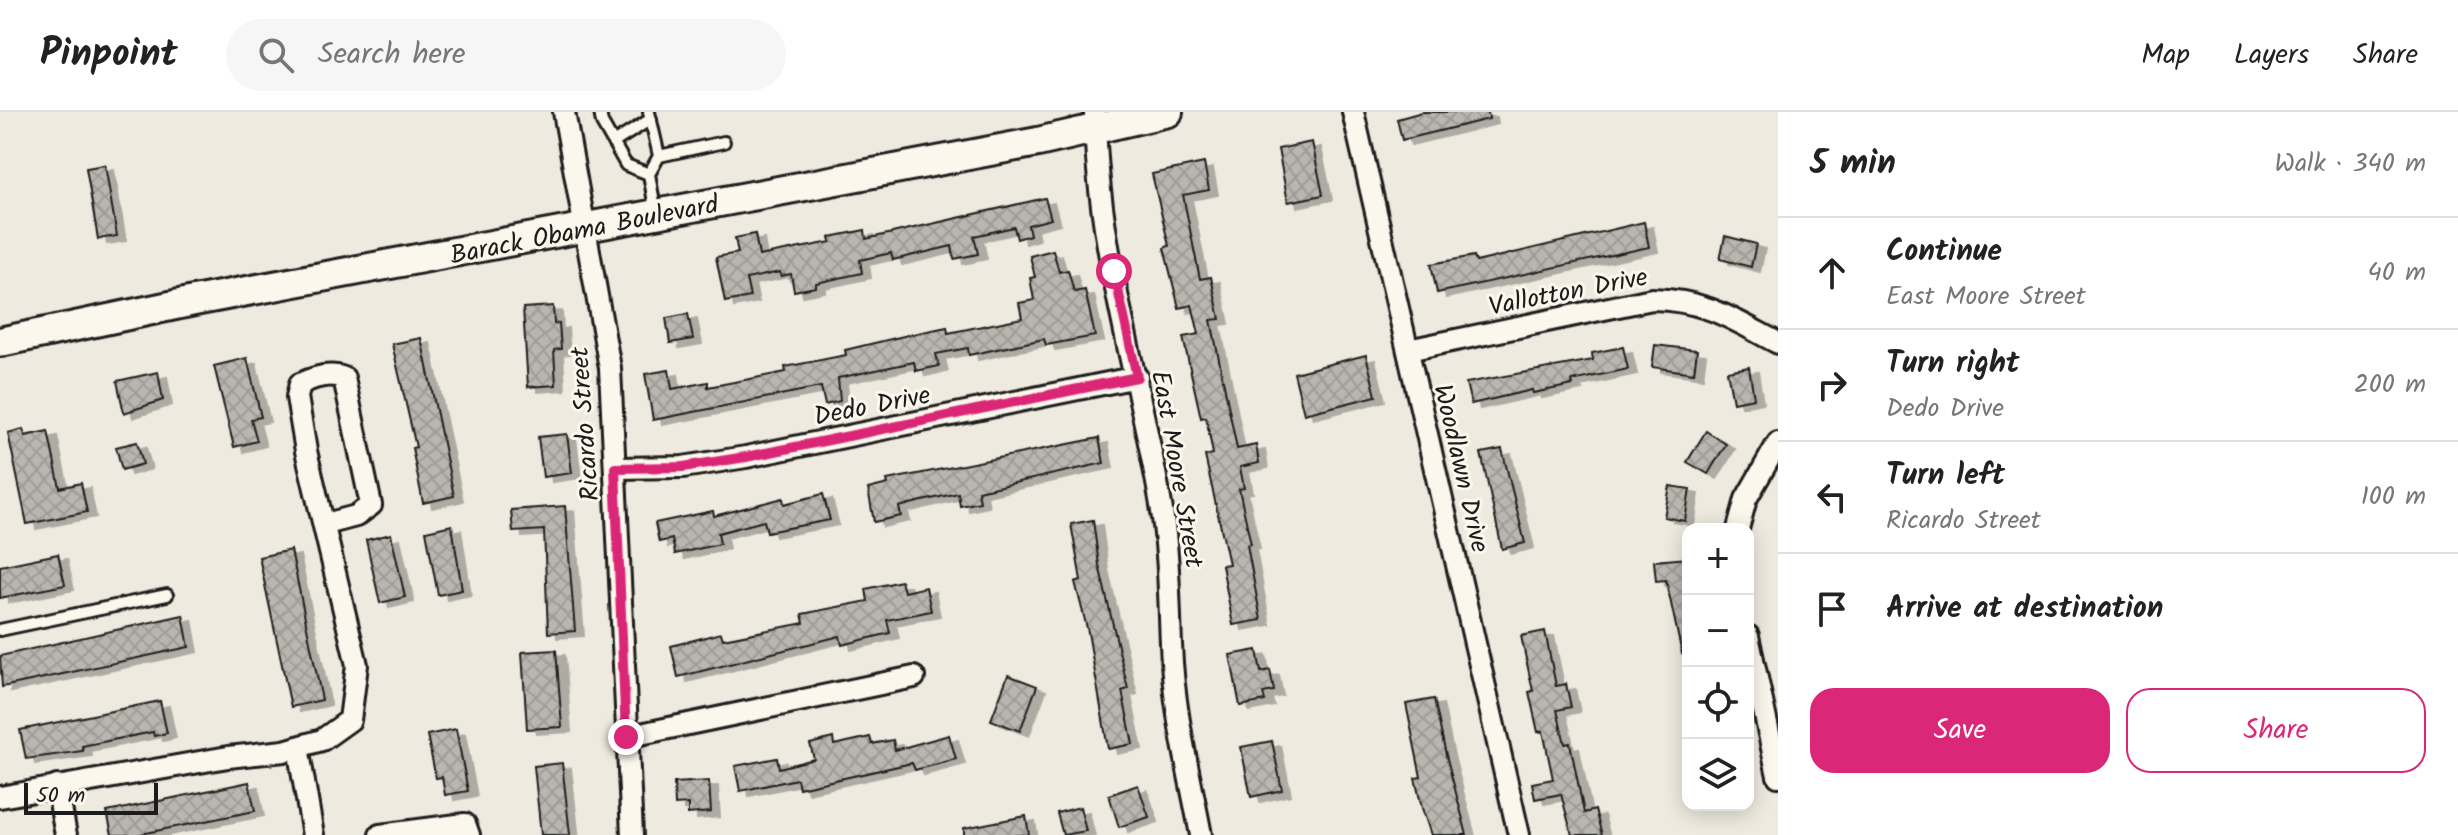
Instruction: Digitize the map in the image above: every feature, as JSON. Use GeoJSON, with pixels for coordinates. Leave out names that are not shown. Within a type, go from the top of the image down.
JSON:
{"type":"FeatureCollection","features":[{"type":"Feature","properties":{"kind":"main road","name":"Barack Obama Boulevard"},"geometry":{"type":"LineString","coordinates":[[0,342],[194,301],[656,215],[1095,120],[1168,112]]}},
{"type":"Feature","properties":{"kind":"street","name":"Ricardo Street"},"geometry":{"type":"LineString","coordinates":[[564,112],[610,368],[632,835]]}},
{"type":"Feature","properties":{"kind":"street","name":"Woodlawn Drive"},"geometry":{"type":"LineString","coordinates":[[1353,112],[1519,835]]}},
{"type":"Feature","properties":{"kind":"street","name":"East Moore Street"},"geometry":{"type":"LineString","coordinates":[[1095,120],[1098,192],[1162,506],[1172,597],[1171,642],[1177,709],[1201,835]]}},
{"type":"Feature","properties":{"kind":"street","name":"Vallotton Drive"},"geometry":{"type":"LineString","coordinates":[[1408,350],[1652,299],[1676,299],[1722,311],[1778,343]]}},
{"type":"Feature","properties":{"kind":"street"},"geometry":{"type":"LineString","coordinates":[[0,797],[298,747],[322,740],[350,720],[357,665],[297,397],[300,384],[313,378],[336,375],[344,378],[371,505],[356,516],[326,524]]}},
{"type":"Feature","properties":{"kind":"street","name":"Dedo Drive"},"geometry":{"type":"LineString","coordinates":[[615,468],[683,467],[746,457],[1137,377]]}},
{"type":"Feature","properties":{"kind":"street"},"geometry":{"type":"LineString","coordinates":[[1740,523],[1746,499],[1778,443]]}},
{"type":"Feature","properties":{"kind":"street"},"geometry":{"type":"LineString","coordinates":[[1754,664],[1778,776]]}},
{"type":"Feature","properties":{"kind":"street"},"geometry":{"type":"LineString","coordinates":[[626,737],[914,677]]}},
{"type":"Feature","properties":{"kind":"street"},"geometry":{"type":"LineString","coordinates":[[298,747],[313,835]]}},
{"type":"Feature","properties":{"kind":"street"},"geometry":{"type":"LineString","coordinates":[[57,786],[66,835]]}},
{"type":"Feature","properties":{"kind":"street"},"geometry":{"type":"LineString","coordinates":[[380,835],[465,824],[469,835]]}},
{"type":"Feature","properties":{"kind":"lane"},"geometry":{"type":"LineString","coordinates":[[600,112],[626,165],[649,174]]}},
{"type":"Feature","properties":{"kind":"lane"},"geometry":{"type":"LineString","coordinates":[[613,143],[650,115],[659,156],[649,174],[656,215]]}},
{"type":"Feature","properties":{"kind":"lane"},"geometry":{"type":"LineString","coordinates":[[659,156],[724,142]]}},
{"type":"Feature","properties":{"kind":"lane"},"geometry":{"type":"LineString","coordinates":[[0,630],[167,595]]}},
{"type":"Feature","properties":{"kind":"building"},"geometry":{"type":"Polygon","coordinates":[[[1422,112],[1488,112],[1489,119],[1402,140],[1397,119],[1422,112]]]}},
{"type":"Feature","properties":{"kind":"building"},"geometry":{"type":"Polygon","coordinates":[[[1312,142],[1323,195],[1288,202],[1278,149],[1312,142]]]}},
{"type":"Feature","properties":{"kind":"building"},"geometry":{"type":"Polygon","coordinates":[[[1204,163],[1209,190],[1183,195],[1200,279],[1211,277],[1220,319],[1211,320],[1237,449],[1256,445],[1259,463],[1240,467],[1244,488],[1239,489],[1251,544],[1247,545],[1261,620],[1233,625],[1222,565],[1229,564],[1205,456],[1213,454],[1206,417],[1201,418],[1183,337],[1199,334],[1192,305],[1179,308],[1164,248],[1169,246],[1152,174],[1204,163]]]}},
{"type":"Feature","properties":{"kind":"building"},"geometry":{"type":"Polygon","coordinates":[[[105,165],[117,236],[98,239],[86,168],[105,165]]]}},
{"type":"Feature","properties":{"kind":"building"},"geometry":{"type":"Polygon","coordinates":[[[1045,198],[1051,219],[1028,225],[1030,235],[1017,239],[1014,227],[974,236],[978,254],[954,259],[952,246],[893,260],[891,253],[860,260],[862,273],[794,291],[791,274],[781,276],[780,272],[746,279],[750,297],[725,302],[716,257],[738,253],[735,238],[755,234],[759,256],[831,242],[830,237],[865,230],[866,239],[1045,198]]]}},
{"type":"Feature","properties":{"kind":"building"},"geometry":{"type":"Polygon","coordinates":[[[1644,222],[1649,247],[1437,293],[1431,264],[1474,256],[1476,262],[1644,222]]]}},
{"type":"Feature","properties":{"kind":"building"},"geometry":{"type":"Polygon","coordinates":[[[1725,236],[1756,244],[1751,267],[1720,259],[1725,236]]]}},
{"type":"Feature","properties":{"kind":"building"},"geometry":{"type":"Polygon","coordinates":[[[1053,250],[1059,272],[1068,270],[1074,292],[1085,290],[1095,336],[1046,345],[1044,339],[969,355],[968,348],[936,354],[939,366],[916,371],[914,362],[838,378],[840,401],[825,405],[821,387],[653,420],[645,374],[669,370],[672,389],[708,382],[708,387],[786,372],[785,367],[846,355],[845,350],[908,335],[947,327],[948,333],[1022,318],[1019,303],[1034,300],[1030,278],[1035,277],[1030,256],[1053,250]]]}},
{"type":"Feature","properties":{"kind":"building"},"geometry":{"type":"Polygon","coordinates":[[[553,306],[554,324],[559,323],[561,349],[554,350],[556,385],[528,387],[523,308],[553,306]]]}},
{"type":"Feature","properties":{"kind":"building"},"geometry":{"type":"Polygon","coordinates":[[[688,314],[693,339],[670,343],[666,318],[688,314]]]}},
{"type":"Feature","properties":{"kind":"building"},"geometry":{"type":"Polygon","coordinates":[[[421,338],[454,496],[423,503],[412,448],[416,447],[392,344],[421,338]]]}},
{"type":"Feature","properties":{"kind":"building"},"geometry":{"type":"Polygon","coordinates":[[[1655,345],[1697,350],[1694,373],[1652,367],[1655,345]]]}},
{"type":"Feature","properties":{"kind":"building"},"geometry":{"type":"Polygon","coordinates":[[[1623,347],[1628,369],[1572,381],[1573,385],[1533,393],[1532,390],[1471,404],[1466,383],[1593,360],[1592,353],[1623,347]]]}},
{"type":"Feature","properties":{"kind":"building"},"geometry":{"type":"Polygon","coordinates":[[[1366,355],[1376,396],[1304,414],[1294,373],[1366,355]]]}},
{"type":"Feature","properties":{"kind":"building"},"geometry":{"type":"Polygon","coordinates":[[[247,358],[261,417],[251,419],[257,441],[234,447],[214,366],[247,358]]]}},
{"type":"Feature","properties":{"kind":"building"},"geometry":{"type":"Polygon","coordinates":[[[1749,367],[1754,398],[1733,402],[1727,371],[1749,367]]]}},
{"type":"Feature","properties":{"kind":"building"},"geometry":{"type":"Polygon","coordinates":[[[158,372],[163,400],[124,413],[117,381],[158,372]]]}},
{"type":"Feature","properties":{"kind":"building"},"geometry":{"type":"Polygon","coordinates":[[[23,429],[25,436],[48,431],[60,488],[81,483],[87,512],[27,524],[8,433],[23,429]]]}},
{"type":"Feature","properties":{"kind":"building"},"geometry":{"type":"Polygon","coordinates":[[[1706,431],[1726,444],[1708,474],[1687,462],[1706,431]]]}},
{"type":"Feature","properties":{"kind":"building"},"geometry":{"type":"Polygon","coordinates":[[[567,434],[572,473],[543,477],[538,437],[567,434]]]}},
{"type":"Feature","properties":{"kind":"building"},"geometry":{"type":"Polygon","coordinates":[[[1099,438],[1104,463],[978,491],[980,502],[960,506],[958,493],[918,502],[899,507],[901,516],[874,522],[868,489],[888,484],[887,480],[1099,438]]]}},
{"type":"Feature","properties":{"kind":"building"},"geometry":{"type":"Polygon","coordinates":[[[137,442],[143,464],[122,470],[116,447],[137,442]]]}},
{"type":"Feature","properties":{"kind":"building"},"geometry":{"type":"Polygon","coordinates":[[[1502,449],[1525,543],[1502,549],[1481,453],[1502,449]]]}},
{"type":"Feature","properties":{"kind":"building"},"geometry":{"type":"Polygon","coordinates":[[[1670,486],[1690,489],[1685,521],[1664,517],[1670,486]]]}},
{"type":"Feature","properties":{"kind":"building"},"geometry":{"type":"Polygon","coordinates":[[[823,494],[830,520],[767,532],[764,521],[718,533],[720,544],[675,554],[672,539],[659,542],[655,523],[713,511],[714,516],[783,498],[784,504],[823,494]]]}},
{"type":"Feature","properties":{"kind":"building"},"geometry":{"type":"Polygon","coordinates":[[[565,506],[575,631],[548,633],[544,530],[513,532],[511,510],[565,506]]]}},
{"type":"Feature","properties":{"kind":"building"},"geometry":{"type":"Polygon","coordinates":[[[1093,520],[1099,565],[1128,689],[1122,691],[1133,744],[1108,749],[1088,632],[1075,582],[1081,580],[1071,524],[1093,520]]]}},
{"type":"Feature","properties":{"kind":"building"},"geometry":{"type":"Polygon","coordinates":[[[452,525],[462,590],[438,595],[426,531],[452,525]]]}},
{"type":"Feature","properties":{"kind":"building"},"geometry":{"type":"Polygon","coordinates":[[[391,534],[405,597],[380,603],[366,540],[391,534]]]}},
{"type":"Feature","properties":{"kind":"building"},"geometry":{"type":"Polygon","coordinates":[[[291,550],[322,700],[291,707],[259,557],[291,550]]]}},
{"type":"Feature","properties":{"kind":"building"},"geometry":{"type":"Polygon","coordinates":[[[58,554],[65,585],[0,598],[0,566],[58,554]]]}},
{"type":"Feature","properties":{"kind":"building"},"geometry":{"type":"Polygon","coordinates":[[[1682,559],[1682,654],[1666,580],[1656,581],[1654,561],[1682,559]]]}},
{"type":"Feature","properties":{"kind":"building"},"geometry":{"type":"Polygon","coordinates":[[[901,581],[904,592],[926,587],[931,611],[887,620],[890,633],[842,645],[840,636],[678,677],[671,646],[721,633],[723,639],[804,623],[802,614],[868,601],[866,589],[901,581]]]}},
{"type":"Feature","properties":{"kind":"building"},"geometry":{"type":"Polygon","coordinates":[[[183,615],[189,647],[2,687],[0,656],[183,615]]]}},
{"type":"Feature","properties":{"kind":"building"},"geometry":{"type":"Polygon","coordinates":[[[1545,631],[1556,686],[1566,684],[1571,707],[1557,710],[1565,744],[1570,743],[1584,813],[1595,810],[1602,835],[1572,835],[1561,794],[1535,799],[1532,783],[1553,779],[1543,731],[1538,732],[1529,692],[1533,691],[1521,636],[1545,631]]]}},
{"type":"Feature","properties":{"kind":"building"},"geometry":{"type":"Polygon","coordinates":[[[556,650],[562,727],[527,729],[522,652],[556,650]]]}},
{"type":"Feature","properties":{"kind":"building"},"geometry":{"type":"Polygon","coordinates":[[[1257,650],[1261,672],[1270,670],[1274,691],[1263,693],[1265,701],[1240,706],[1230,655],[1257,650]]]}},
{"type":"Feature","properties":{"kind":"building"},"geometry":{"type":"Polygon","coordinates":[[[1008,675],[1037,686],[1020,731],[991,720],[1008,675]]]}},
{"type":"Feature","properties":{"kind":"building"},"geometry":{"type":"Polygon","coordinates":[[[1434,699],[1467,835],[1431,835],[1422,808],[1415,778],[1421,777],[1406,704],[1434,699]]]}},
{"type":"Feature","properties":{"kind":"building"},"geometry":{"type":"Polygon","coordinates":[[[160,701],[167,733],[154,736],[153,732],[82,746],[83,751],[26,759],[20,730],[160,701]]]}},
{"type":"Feature","properties":{"kind":"building"},"geometry":{"type":"Polygon","coordinates":[[[456,729],[468,791],[445,795],[442,777],[436,778],[427,735],[456,729]]]}},
{"type":"Feature","properties":{"kind":"building"},"geometry":{"type":"Polygon","coordinates":[[[949,735],[956,759],[915,770],[912,763],[799,788],[797,779],[740,791],[735,766],[777,758],[779,768],[814,759],[810,744],[833,738],[834,745],[870,737],[872,744],[893,740],[895,750],[949,735]]]}},
{"type":"Feature","properties":{"kind":"building"},"geometry":{"type":"Polygon","coordinates":[[[1272,741],[1282,790],[1251,797],[1241,747],[1272,741]]]}},
{"type":"Feature","properties":{"kind":"building"},"geometry":{"type":"Polygon","coordinates":[[[562,763],[570,835],[541,835],[534,766],[562,763]]]}},
{"type":"Feature","properties":{"kind":"building"},"geometry":{"type":"Polygon","coordinates":[[[709,781],[711,812],[688,814],[688,804],[675,805],[674,783],[709,781]]]}},
{"type":"Feature","properties":{"kind":"building"},"geometry":{"type":"Polygon","coordinates":[[[249,782],[255,811],[136,835],[112,835],[107,812],[249,782]]]}},
{"type":"Feature","properties":{"kind":"building"},"geometry":{"type":"Polygon","coordinates":[[[1138,785],[1149,817],[1119,827],[1109,795],[1138,785]]]}},
{"type":"Feature","properties":{"kind":"building"},"geometry":{"type":"Polygon","coordinates":[[[1080,807],[1086,831],[1063,835],[1057,813],[1080,807]]]}},
{"type":"Feature","properties":{"kind":"building"},"geometry":{"type":"Polygon","coordinates":[[[1026,816],[1029,835],[964,835],[964,828],[1026,816]]]}},
{"type":"Feature","properties":{"kind":"route"},"geometry":{"type":"LineString","coordinates":[[626,737],[615,468],[683,467],[746,457],[1137,377],[1114,271]]}}]}
